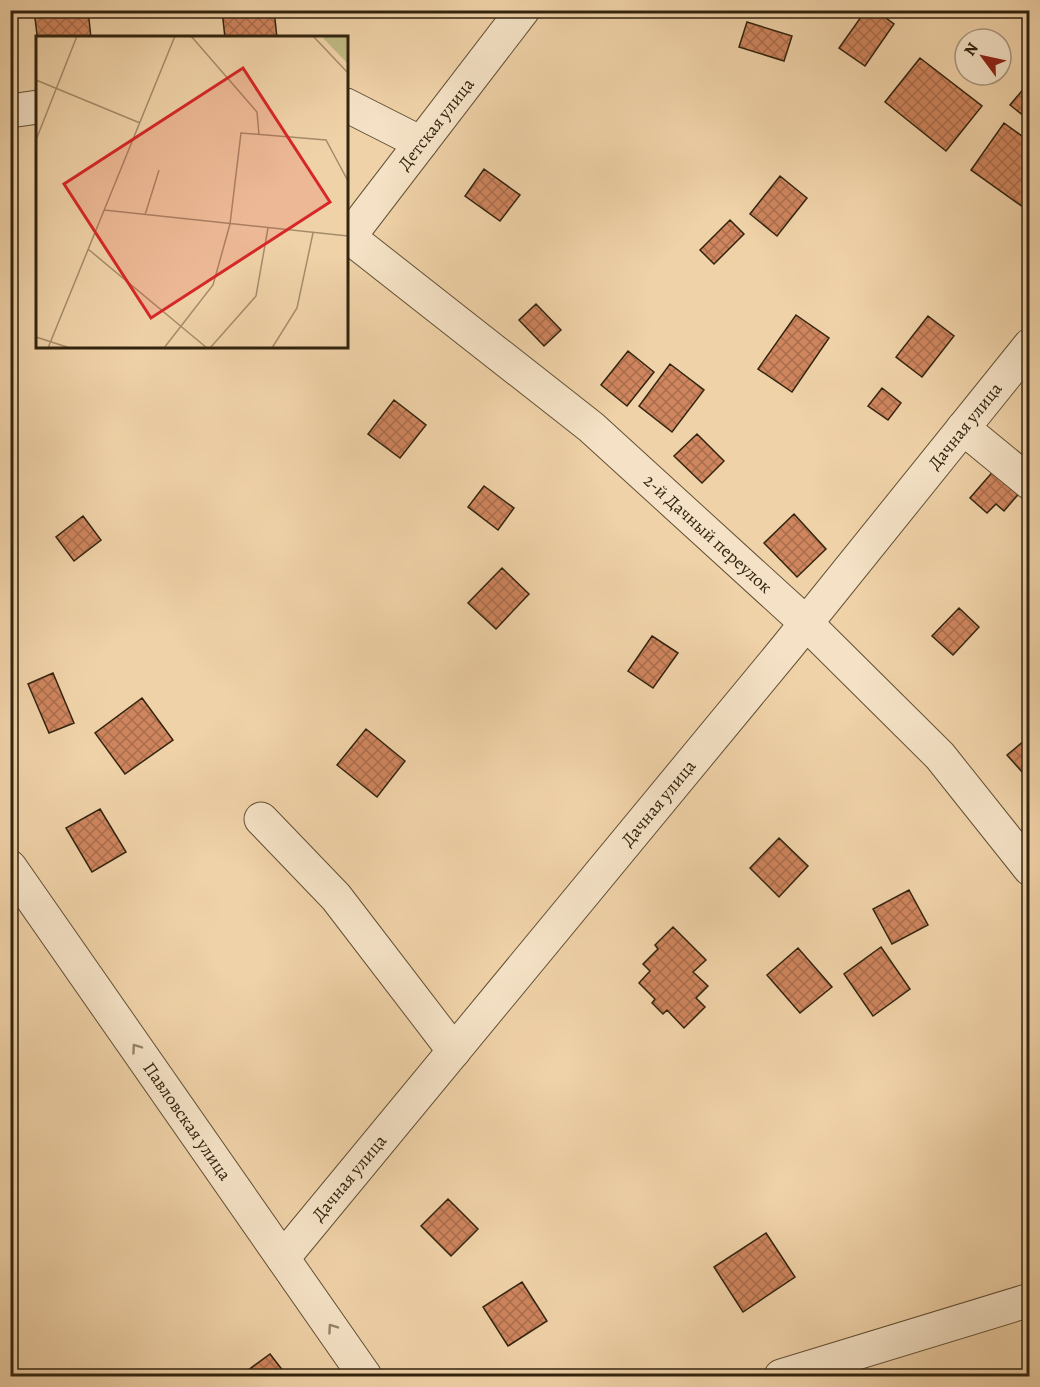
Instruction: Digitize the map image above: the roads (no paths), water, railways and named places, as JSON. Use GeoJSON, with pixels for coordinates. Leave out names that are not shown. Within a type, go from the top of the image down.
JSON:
{"type":"FeatureCollection","features":[{"type":"Feature","properties":{"kind":"street","name":"Детская улица"},"geometry":{"type":"LineString","coordinates":[[349,237],[523,10]]}},
{"type":"Feature","properties":{"kind":"street"},"geometry":{"type":"LineString","coordinates":[[348,106],[421,142]]}},
{"type":"Feature","properties":{"kind":"street"},"geometry":{"type":"LineString","coordinates":[[10,111],[36,107]]}},
{"type":"Feature","properties":{"kind":"street","name":"2-й Дачный переулок"},"geometry":{"type":"LineString","coordinates":[[349,237],[591,427],[806,623],[940,756],[1029,869]]}},
{"type":"Feature","properties":{"kind":"street","name":"Дачная улица"},"geometry":{"type":"LineString","coordinates":[[283,1258],[806,623],[1029,345]]}},
{"type":"Feature","properties":{"kind":"street"},"geometry":{"type":"LineString","coordinates":[[963,428],[1029,483]]}},
{"type":"Feature","properties":{"kind":"street"},"geometry":{"type":"LineString","coordinates":[[261,819],[336,897],[454,1051]]}},
{"type":"Feature","properties":{"kind":"street","name":"Павловская улица"},"geometry":{"type":"LineString","coordinates":[[10,867],[365,1377]]}},
{"type":"Feature","properties":{"kind":"street"},"geometry":{"type":"LineString","coordinates":[[781,1377],[1029,1300]]}}]}
